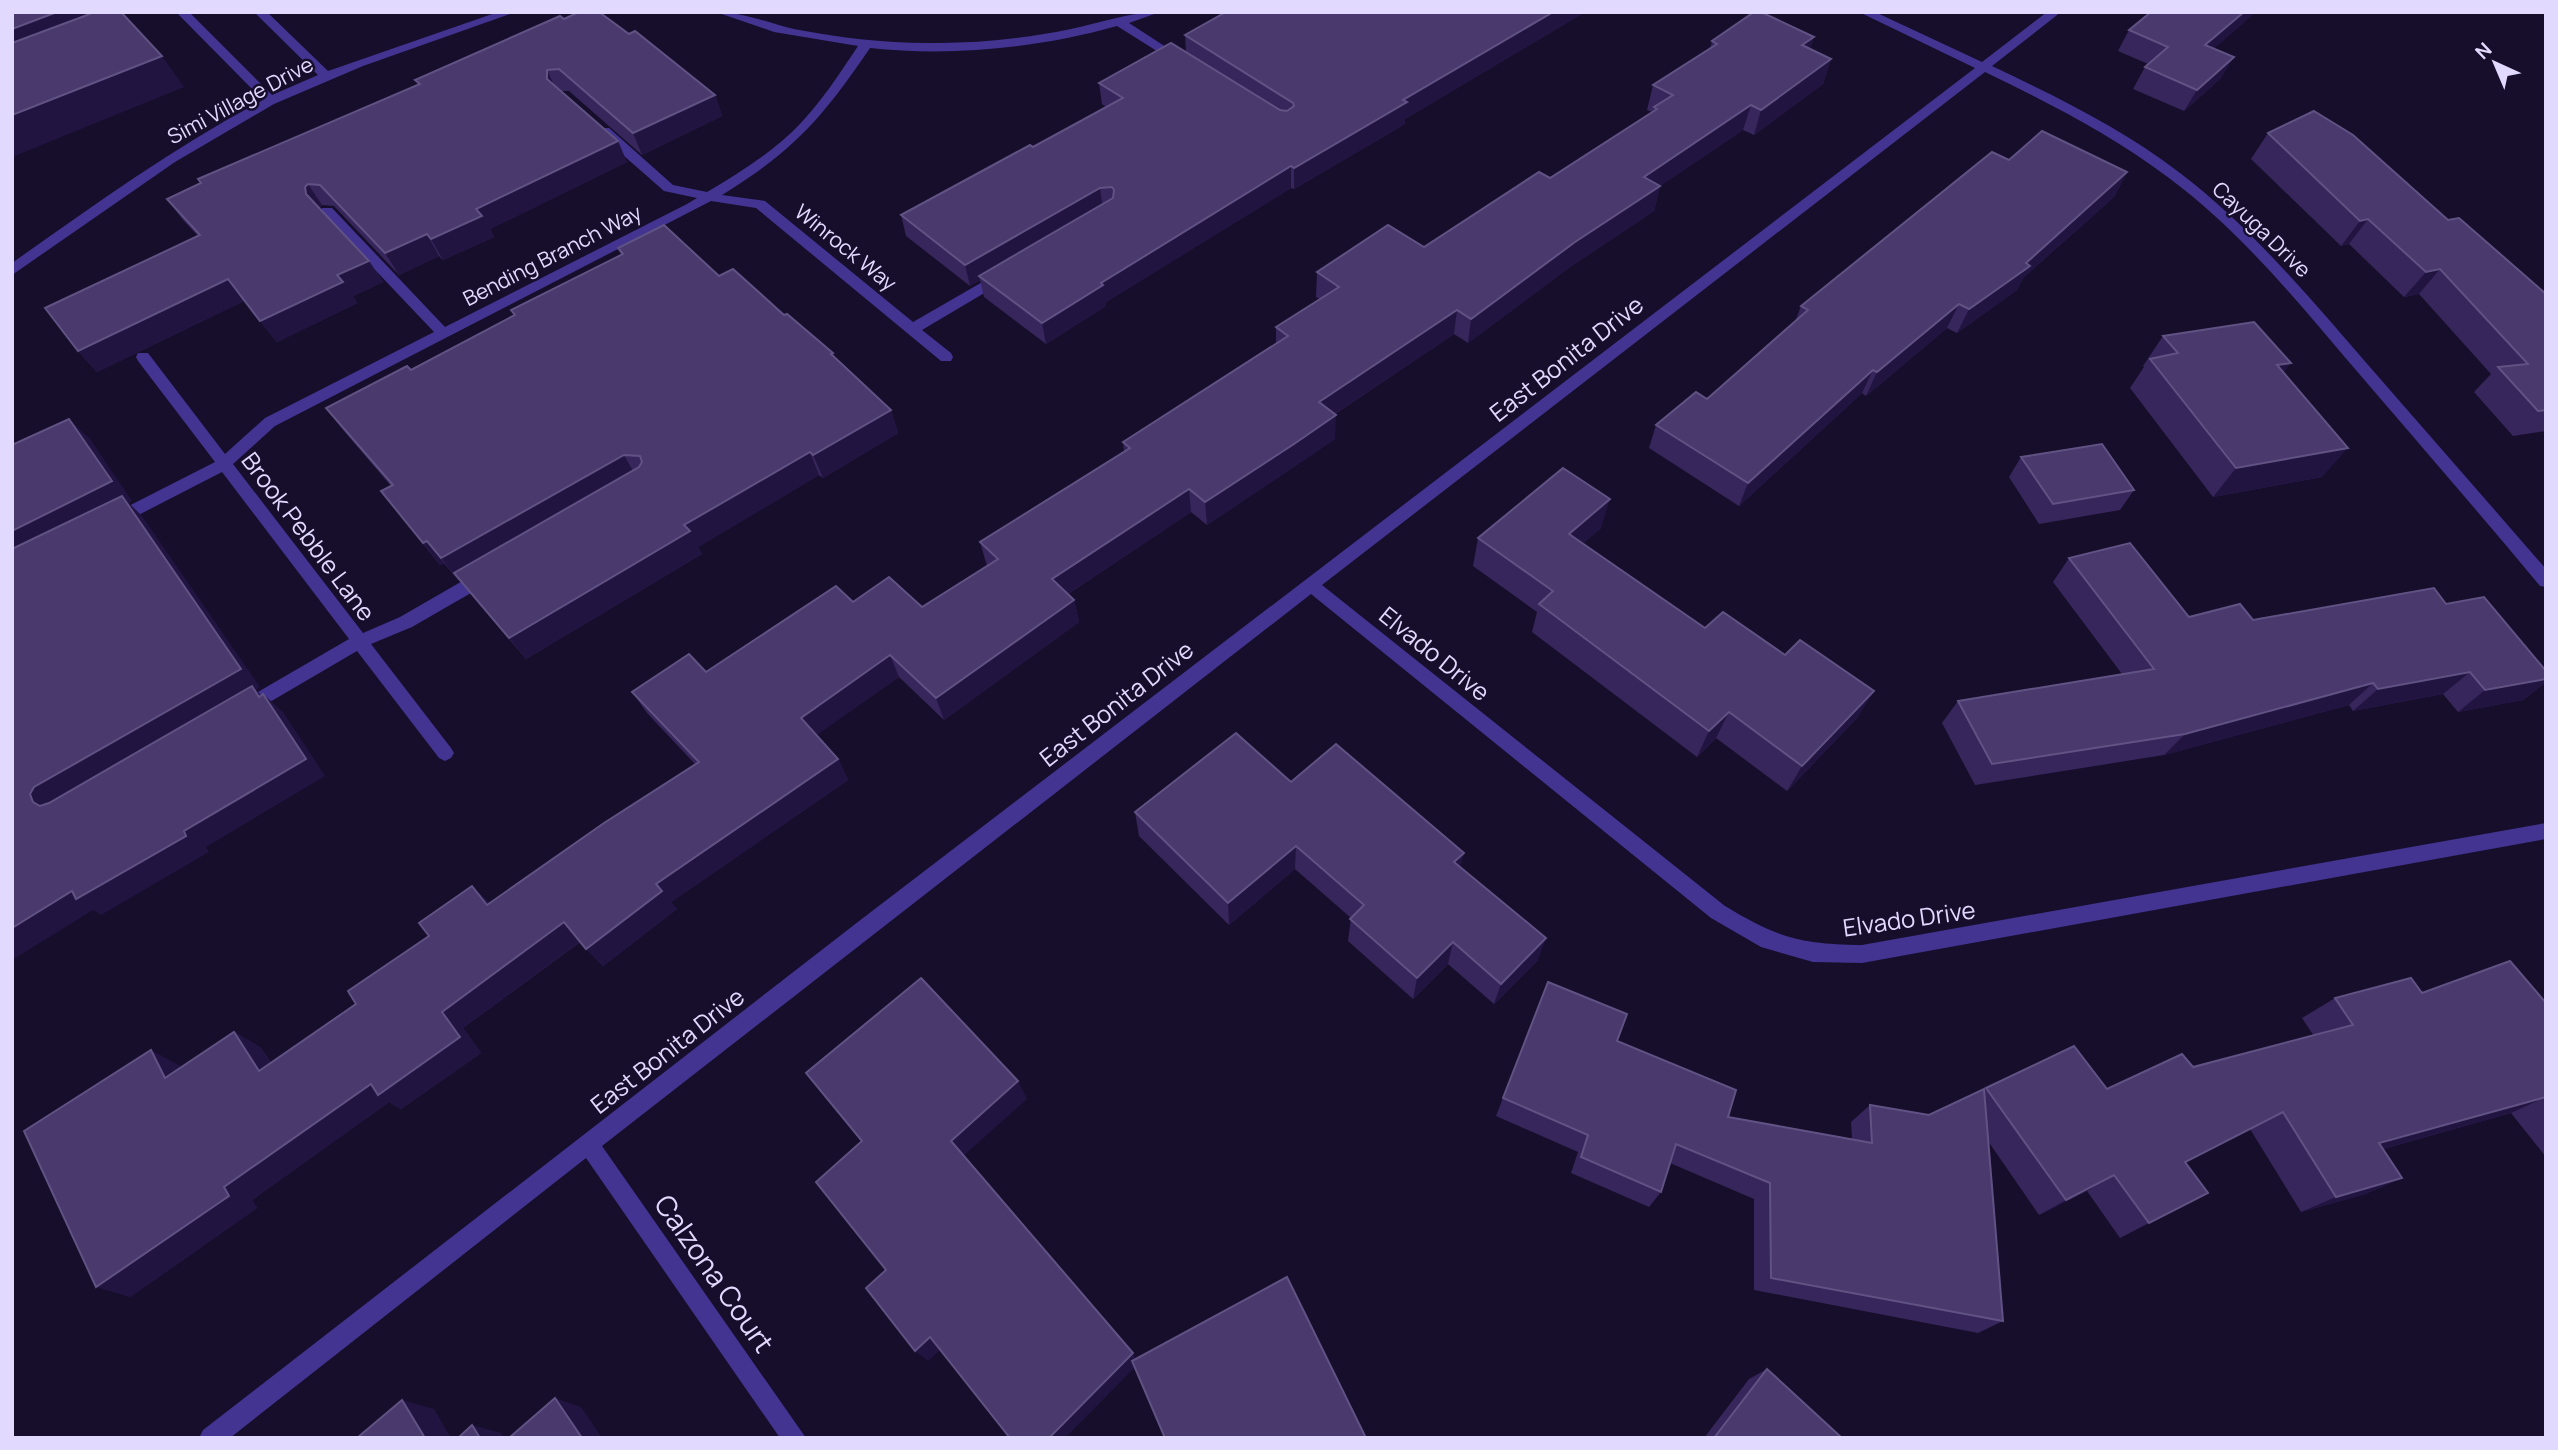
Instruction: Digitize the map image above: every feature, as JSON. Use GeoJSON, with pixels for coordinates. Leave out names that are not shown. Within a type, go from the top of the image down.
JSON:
{"type":"FeatureCollection","features":[{"type":"Feature","properties":{"kind":"street"},"geometry":{"type":"LineString","coordinates":[[182,12],[271,101]]}},
{"type":"Feature","properties":{"kind":"street"},"geometry":{"type":"LineString","coordinates":[[260,12],[326,76]]}},
{"type":"Feature","properties":{"kind":"street","name":"Simi Village Drive"},"geometry":{"type":"LineString","coordinates":[[12,270],[132,183],[189,146],[271,101],[326,76],[510,12]]}},
{"type":"Feature","properties":{"kind":"street"},"geometry":{"type":"LineString","coordinates":[[722,12],[795,34],[866,44],[937,46],[1000,43],[1062,35],[1121,23],[1154,12]]}},
{"type":"Feature","properties":{"kind":"street","name":"Cayuga Drive"},"geometry":{"type":"LineString","coordinates":[[1864,12],[2061,106],[2115,136],[2173,175],[2235,226],[2286,278],[2546,581]]}},
{"type":"Feature","properties":{"kind":"street","name":"East Bonita Drive"},"geometry":{"type":"LineString","coordinates":[[211,1438],[588,1143],[2055,12]]}},
{"type":"Feature","properties":{"kind":"street"},"geometry":{"type":"LineString","coordinates":[[1121,23],[1191,67]]}},
{"type":"Feature","properties":{"kind":"street","name":"Bending Branch Way"},"geometry":{"type":"LineString","coordinates":[[95,531],[224,464],[270,422],[709,197],[735,181],[779,149],[816,115],[866,44]]}},
{"type":"Feature","properties":{"kind":"street","name":"Winrock Way"},"geometry":{"type":"LineString","coordinates":[[592,121],[669,188],[761,204],[946,357]]}},
{"type":"Feature","properties":{"kind":"street"},"geometry":{"type":"LineString","coordinates":[[327,211],[444,334]]}},
{"type":"Feature","properties":{"kind":"street"},"geometry":{"type":"LineString","coordinates":[[912,328],[1016,268]]}},
{"type":"Feature","properties":{"kind":"street","name":"Brook Pebble Lane"},"geometry":{"type":"LineString","coordinates":[[143,357],[358,642],[229,717]]}},
{"type":"Feature","properties":{"kind":"street"},"geometry":{"type":"LineString","coordinates":[[444,753],[358,642],[406,622],[501,567]]}},
{"type":"Feature","properties":{"kind":"street","name":"Elvado Drive"},"geometry":{"type":"LineString","coordinates":[[1311,585],[1718,912],[1761,938],[1813,953],[1862,954],[2546,831]]}},
{"type":"Feature","properties":{"kind":"street","name":"Calzona Court"},"geometry":{"type":"LineString","coordinates":[[588,1143],[794,1438]]}},
{"type":"Feature","properties":{"kind":"building"},"geometry":{"type":"Polygon","coordinates":[[[12,12],[57,12],[12,29],[12,12]]]}},
{"type":"Feature","properties":{"kind":"building"},"geometry":{"type":"Polygon","coordinates":[[[90,12],[121,12],[162,56],[12,115],[12,43],[90,12]]]}},
{"type":"Feature","properties":{"kind":"building"},"geometry":{"type":"Polygon","coordinates":[[[579,12],[599,12],[629,34],[635,31],[715,95],[633,133],[559,69],[547,70],[547,79],[618,141],[476,209],[482,216],[431,239],[427,234],[385,253],[320,185],[308,184],[305,187],[306,194],[369,261],[337,275],[343,282],[260,321],[228,279],[78,351],[45,308],[200,235],[167,199],[201,183],[198,179],[420,84],[415,80],[560,16],[564,19],[579,12]]]}},
{"type":"Feature","properties":{"kind":"building"},"geometry":{"type":"Polygon","coordinates":[[[1226,12],[1553,12],[1403,100],[1407,102],[1294,168],[1291,166],[1101,283],[1103,285],[1042,323],[979,276],[1113,198],[1112,187],[1100,188],[965,265],[901,215],[1123,98],[1099,83],[1171,43],[1280,110],[1287,111],[1294,106],[1293,103],[1185,35],[1226,12]]]}},
{"type":"Feature","properties":{"kind":"building"},"geometry":{"type":"Polygon","coordinates":[[[1754,12],[1761,12],[1814,37],[1802,45],[1831,59],[1761,110],[1751,105],[1644,177],[1660,186],[1575,242],[1471,319],[1457,310],[1319,402],[1336,415],[1294,444],[1205,502],[1189,489],[1052,579],[1074,600],[936,698],[890,655],[801,718],[838,759],[656,884],[662,891],[586,949],[564,922],[442,1012],[460,1037],[378,1095],[371,1084],[224,1187],[229,1196],[96,1287],[24,1131],[151,1050],[165,1078],[234,1032],[259,1071],[356,1004],[348,991],[429,936],[419,923],[472,886],[487,905],[604,823],[699,762],[632,692],[689,654],[706,672],[836,586],[853,602],[889,577],[922,607],[998,559],[980,542],[1130,448],[1123,442],[1288,336],[1276,327],[1339,287],[1317,272],[1388,225],[1424,247],[1539,172],[1550,178],[1657,109],[1654,107],[1673,95],[1653,85],[1717,44],[1712,41],[1754,12]]]}},
{"type":"Feature","properties":{"kind":"building"},"geometry":{"type":"Polygon","coordinates":[[[2151,12],[2244,12],[2205,45],[2234,57],[2197,90],[2145,67],[2168,47],[2129,30],[2151,12]]]}},
{"type":"Feature","properties":{"kind":"building"},"geometry":{"type":"Polygon","coordinates":[[[2314,111],[2353,135],[2448,220],[2459,218],[2546,294],[2546,410],[2538,411],[2498,367],[2528,364],[2440,269],[2426,272],[2368,219],[2360,221],[2268,133],[2314,111]]]}},
{"type":"Feature","properties":{"kind":"building"},"geometry":{"type":"Polygon","coordinates":[[[2042,131],[2127,172],[2026,263],[2030,266],[1969,309],[1959,304],[1877,372],[1873,370],[1748,483],[1656,425],[1696,392],[1707,399],[1808,310],[1801,306],[1992,152],[2009,160],[2042,131]]]}},
{"type":"Feature","properties":{"kind":"building"},"geometry":{"type":"Polygon","coordinates":[[[664,225],[719,276],[733,269],[784,315],[787,314],[833,353],[831,354],[891,410],[813,455],[810,452],[684,525],[690,531],[509,638],[454,573],[639,467],[642,462],[640,456],[624,455],[441,558],[427,541],[423,543],[381,491],[393,485],[326,408],[407,366],[411,370],[515,315],[511,310],[623,254],[618,248],[664,225]]]}},
{"type":"Feature","properties":{"kind":"building"},"geometry":{"type":"Polygon","coordinates":[[[2254,322],[2291,363],[2277,365],[2348,448],[2236,468],[2150,359],[2178,353],[2163,336],[2254,322]]]}},
{"type":"Feature","properties":{"kind":"building"},"geometry":{"type":"Polygon","coordinates":[[[69,419],[112,481],[12,531],[12,445],[69,419]]]}},
{"type":"Feature","properties":{"kind":"building"},"geometry":{"type":"Polygon","coordinates":[[[2102,444],[2134,490],[2053,504],[2021,457],[2102,444]]]}},
{"type":"Feature","properties":{"kind":"building"},"geometry":{"type":"Polygon","coordinates":[[[1563,468],[1610,499],[1569,534],[1705,628],[1723,612],[1785,655],[1800,640],[1874,691],[1802,766],[1729,712],[1709,731],[1539,604],[1553,591],[1478,538],[1563,468]]]}},
{"type":"Feature","properties":{"kind":"building"},"geometry":{"type":"Polygon","coordinates":[[[122,496],[241,669],[34,787],[30,794],[33,802],[40,806],[49,803],[252,686],[259,697],[263,694],[306,759],[184,831],[186,836],[76,899],[72,891],[12,928],[12,549],[122,496]]]}},
{"type":"Feature","properties":{"kind":"building"},"geometry":{"type":"Polygon","coordinates":[[[2130,543],[2189,617],[2240,604],[2253,620],[2434,588],[2446,604],[2484,597],[2546,671],[2546,679],[2485,690],[2470,672],[2378,689],[2373,683],[2185,734],[1992,764],[1958,701],[2154,669],[2069,558],[2130,543]]]}},
{"type":"Feature","properties":{"kind":"building"},"geometry":{"type":"Polygon","coordinates":[[[1236,733],[1291,782],[1336,744],[1464,853],[1454,862],[1546,938],[1501,984],[1453,942],[1417,978],[1350,919],[1364,905],[1296,846],[1228,903],[1135,812],[1236,733]]]}},
{"type":"Feature","properties":{"kind":"building"},"geometry":{"type":"Polygon","coordinates":[[[2510,961],[2546,1003],[2546,1097],[2379,1143],[2402,1178],[2336,1197],[2283,1112],[2185,1162],[2208,1193],[2149,1223],[2114,1175],[2066,1200],[1986,1088],[2074,1046],[2107,1089],[2182,1054],[2193,1067],[2353,1025],[2335,998],[2411,978],[2422,993],[2510,961]]]}},
{"type":"Feature","properties":{"kind":"building"},"geometry":{"type":"Polygon","coordinates":[[[921,978],[1018,1081],[951,1141],[1133,1353],[1049,1438],[1010,1438],[930,1337],[915,1351],[866,1288],[886,1270],[816,1182],[862,1141],[806,1073],[921,978]]]}},
{"type":"Feature","properties":{"kind":"building"},"geometry":{"type":"Polygon","coordinates":[[[1548,982],[1627,1014],[1617,1041],[1736,1090],[1728,1117],[1872,1143],[1870,1105],[1929,1115],[1984,1089],[2003,1321],[1771,1278],[1770,1183],[1676,1144],[1661,1192],[1581,1157],[1588,1135],[1503,1098],[1548,982]]]}},
{"type":"Feature","properties":{"kind":"building"},"geometry":{"type":"Polygon","coordinates":[[[1287,1277],[1366,1438],[1165,1438],[1132,1361],[1287,1277]]]}},
{"type":"Feature","properties":{"kind":"building"},"geometry":{"type":"Polygon","coordinates":[[[1767,1369],[1842,1438],[1714,1438],[1767,1369]]]}},
{"type":"Feature","properties":{"kind":"building"},"geometry":{"type":"Polygon","coordinates":[[[555,1398],[582,1438],[509,1438],[555,1398]]]}},
{"type":"Feature","properties":{"kind":"building"},"geometry":{"type":"Polygon","coordinates":[[[402,1400],[425,1438],[357,1438],[402,1400]]]}},
{"type":"Feature","properties":{"kind":"building"},"geometry":{"type":"Polygon","coordinates":[[[472,1425],[480,1438],[458,1438],[472,1425]]]}}]}
